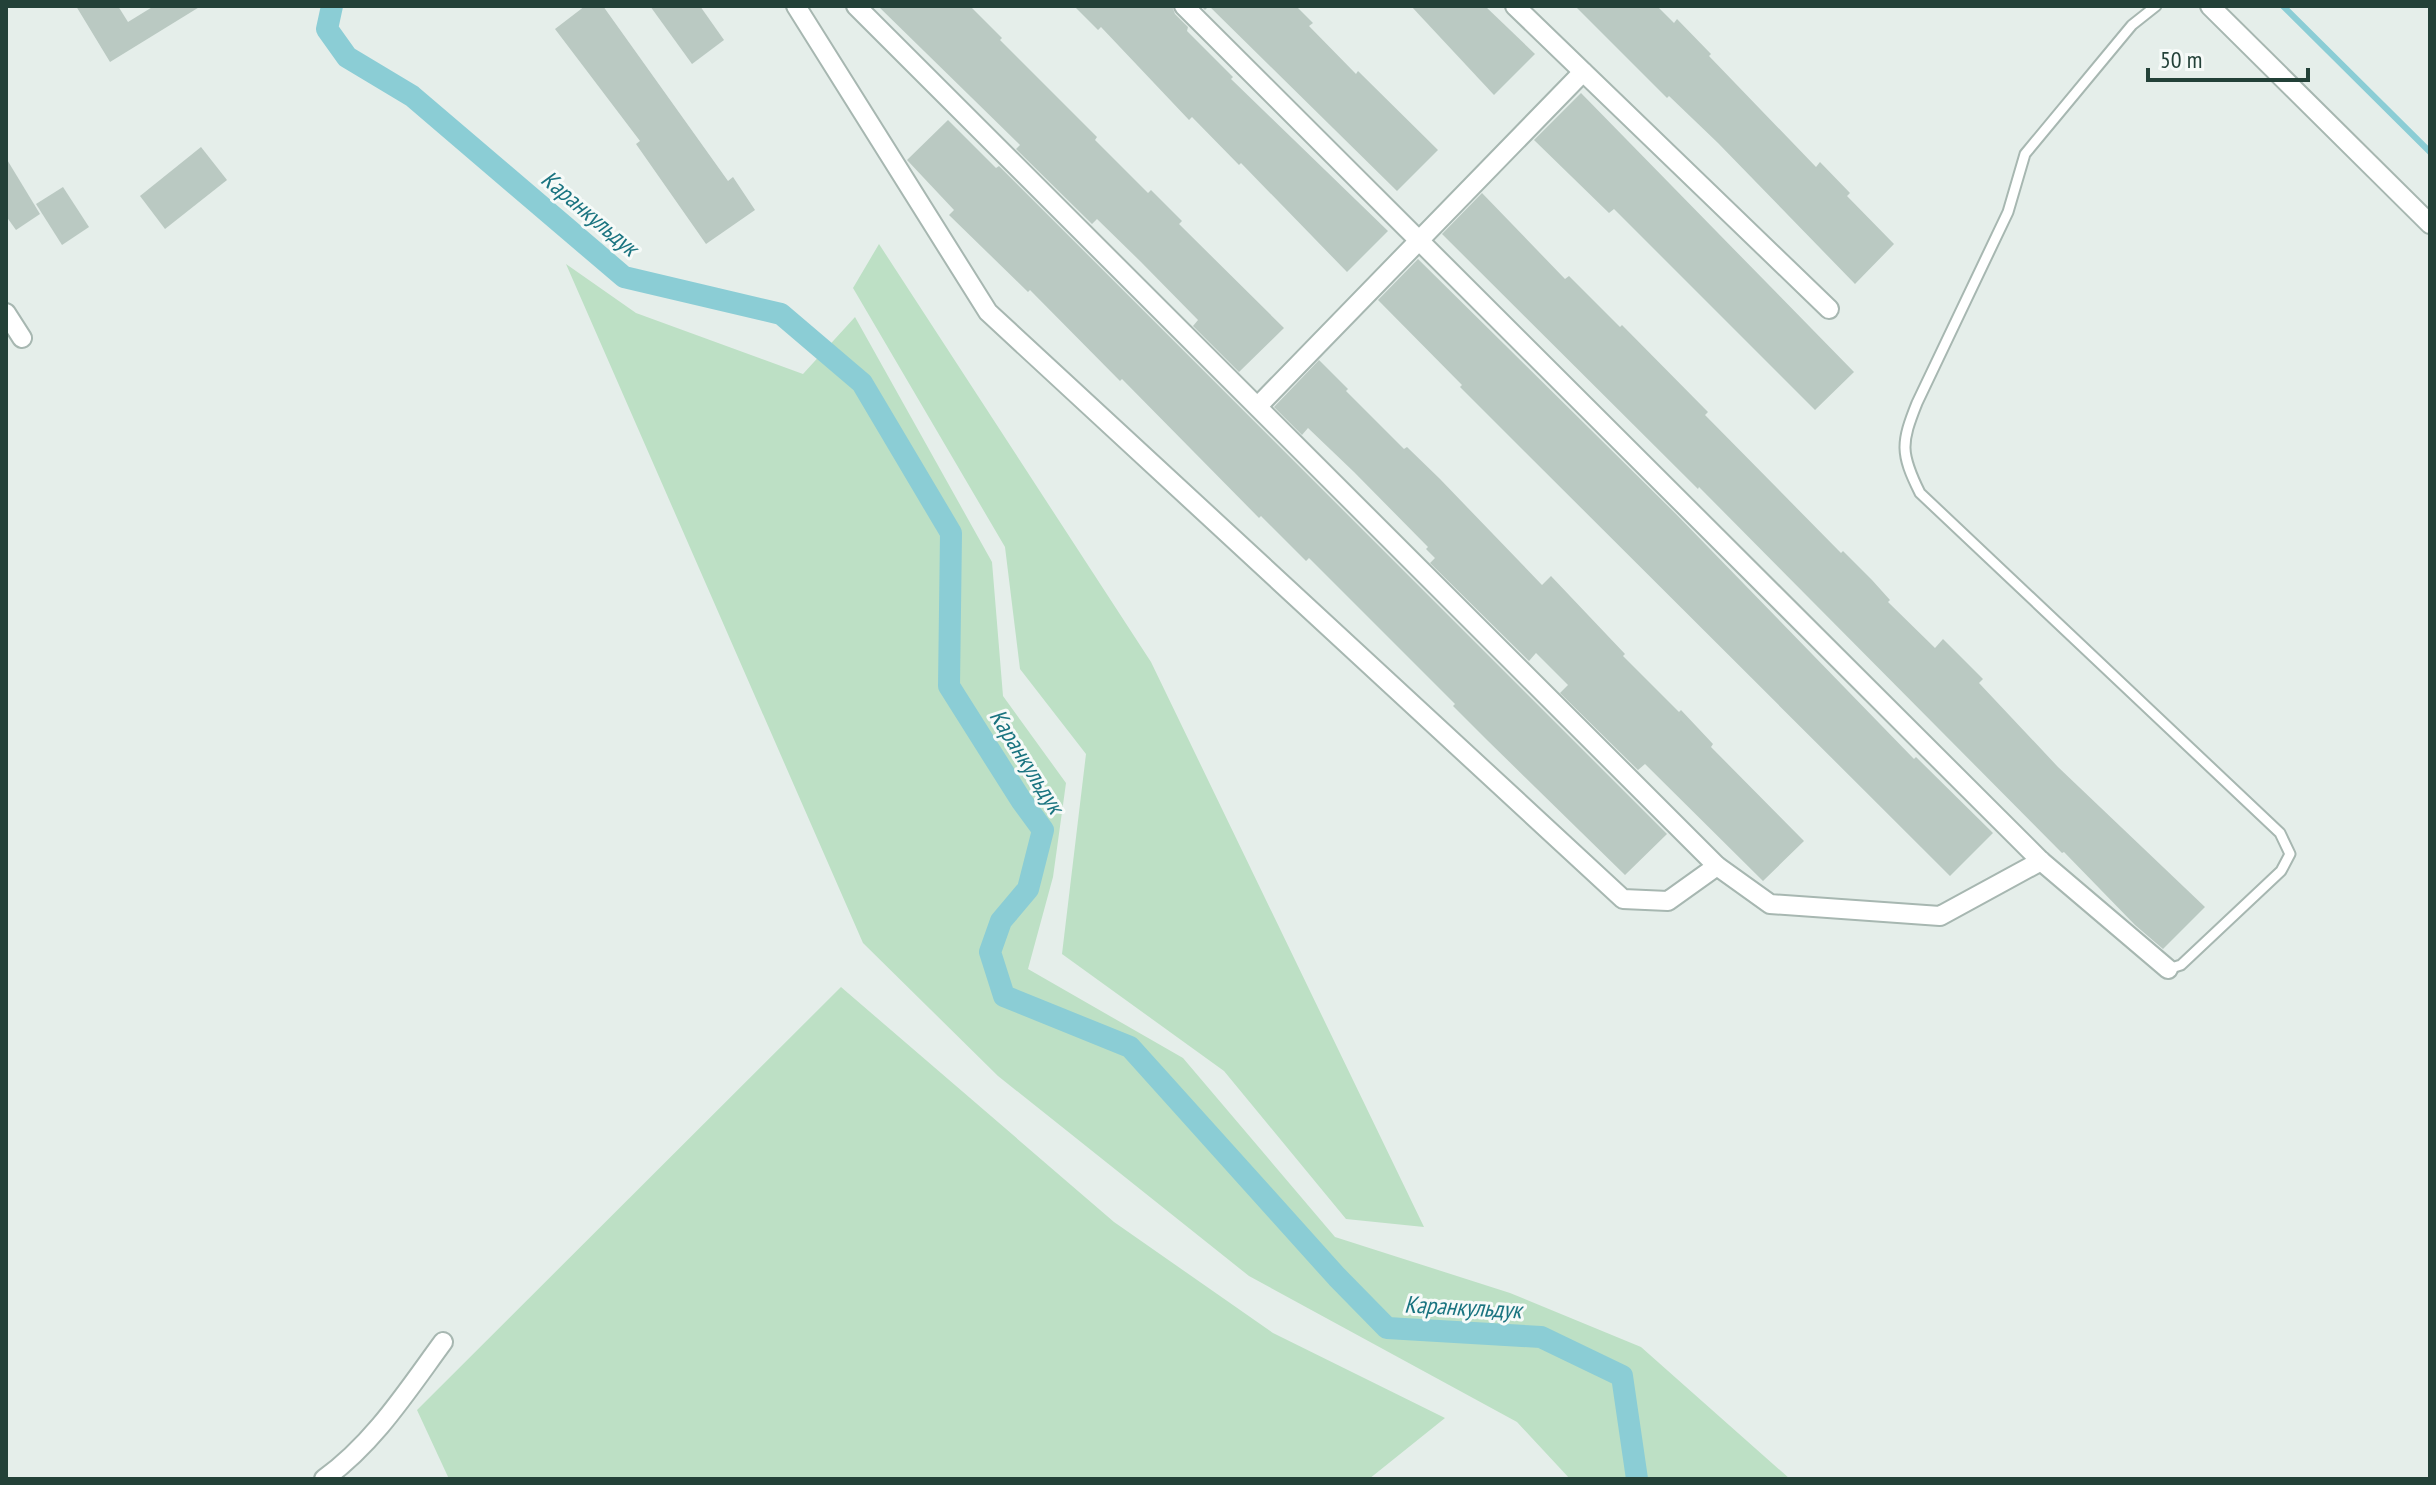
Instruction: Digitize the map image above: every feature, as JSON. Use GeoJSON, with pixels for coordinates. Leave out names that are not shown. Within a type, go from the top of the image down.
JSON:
{"type":"FeatureCollection","features":[{"type":"Feature","properties":{"kind":"street"},"geometry":{"type":"LineString","coordinates":[[796,6],[988,312],[1623,899],[1668,901],[1717,866]]}},
{"type":"Feature","properties":{"kind":"street"},"geometry":{"type":"LineString","coordinates":[[856,6],[1717,866],[1770,904],[1940,916],[2041,861]]}},
{"type":"Feature","properties":{"kind":"street"},"geometry":{"type":"LineString","coordinates":[[1184,6],[2041,861],[2168,969]]}},
{"type":"Feature","properties":{"kind":"street"},"geometry":{"type":"LineString","coordinates":[[1515,6],[1829,309]]}},
{"type":"Feature","properties":{"kind":"street"},"geometry":{"type":"LineString","coordinates":[[2210,6],[2430,224]]}},
{"type":"Feature","properties":{"kind":"street"},"geometry":{"type":"LineString","coordinates":[[1258,406],[1583,72]]}},
{"type":"Feature","properties":{"kind":"street"},"geometry":{"type":"LineString","coordinates":[[6,313],[22,338]]}},
{"type":"Feature","properties":{"kind":"street"},"geometry":{"type":"LineString","coordinates":[[324,1479],[349,1461],[389,1416],[443,1342]]}},
{"type":"Feature","properties":{"kind":"lane"},"geometry":{"type":"LineString","coordinates":[[2156,6],[2132,25],[2025,154],[2008,212],[1904,435],[1907,467],[1920,493],[2280,833],[2290,854],[2281,871],[2181,965],[2168,969]]}},
{"type":"Feature","properties":{"kind":"green space"},"geometry":{"type":"Polygon","coordinates":[[[879,244],[1151,662],[1424,1227],[1346,1219],[1224,1071],[1062,954],[1086,754],[1020,669],[1005,547],[853,288],[879,244]]]}},
{"type":"Feature","properties":{"kind":"green space"},"geometry":{"type":"Polygon","coordinates":[[[566,264],[636,313],[803,374],[855,317],[992,562],[1003,696],[1066,783],[1053,877],[1028,969],[1183,1058],[1335,1237],[1510,1293],[1641,1347],[1790,1479],[1570,1479],[1517,1422],[1249,1276],[998,1076],[863,943],[566,264]]]}},
{"type":"Feature","properties":{"kind":"green space"},"geometry":{"type":"Polygon","coordinates":[[[841,987],[1114,1222],[1273,1333],[1445,1418],[1369,1479],[449,1479],[417,1410],[841,987]]]}},
{"type":"Feature","properties":{"kind":"building"},"geometry":{"type":"Polygon","coordinates":[[[76,6],[118,6],[128,22],[154,6],[201,6],[110,62],[76,6]]]}},
{"type":"Feature","properties":{"kind":"building"},"geometry":{"type":"Polygon","coordinates":[[[585,6],[603,6],[728,181],[733,177],[755,210],[706,244],[636,144],[640,141],[555,29],[585,6]]]}},
{"type":"Feature","properties":{"kind":"building"},"geometry":{"type":"Polygon","coordinates":[[[650,6],[700,6],[724,40],[692,64],[650,6]]]}},
{"type":"Feature","properties":{"kind":"building"},"geometry":{"type":"Polygon","coordinates":[[[878,6],[970,6],[1097,137],[1095,140],[1148,193],[1151,190],[1182,221],[1179,224],[1284,328],[1239,372],[1193,326],[1198,320],[1141,262],[1097,219],[1092,224],[1016,149],[1020,145],[878,6]]]}},
{"type":"Feature","properties":{"kind":"building"},"geometry":{"type":"Polygon","coordinates":[[[1074,6],[1172,6],[1175,14],[1188,27],[1187,31],[1233,77],[1231,79],[1388,231],[1347,272],[1241,163],[1239,165],[1192,117],[1189,120],[1101,27],[1098,30],[1074,6]]]}},
{"type":"Feature","properties":{"kind":"building"},"geometry":{"type":"Polygon","coordinates":[[[1209,6],[1296,6],[1313,23],[1309,26],[1356,74],[1358,71],[1438,150],[1397,191],[1209,6]]]}},
{"type":"Feature","properties":{"kind":"building"},"geometry":{"type":"Polygon","coordinates":[[[1411,6],[1485,6],[1535,54],[1494,95],[1411,6]]]}},
{"type":"Feature","properties":{"kind":"building"},"geometry":{"type":"Polygon","coordinates":[[[1575,6],[1657,6],[1674,23],[1677,19],[1816,167],[1820,162],[1850,193],[1847,196],[1894,244],[1855,284],[1718,143],[1669,96],[1667,98],[1575,6]]]}},
{"type":"Feature","properties":{"kind":"building"},"geometry":{"type":"Polygon","coordinates":[[[1581,93],[1854,372],[1815,410],[1614,209],[1609,213],[1534,140],[1581,93]]]}},
{"type":"Feature","properties":{"kind":"building"},"geometry":{"type":"Polygon","coordinates":[[[948,120],[996,168],[999,166],[1667,834],[1625,875],[1453,706],[1455,704],[1309,558],[1306,561],[1261,516],[1259,518],[1122,379],[1120,381],[1030,290],[1028,292],[949,215],[954,210],[907,160],[948,120]]]}},
{"type":"Feature","properties":{"kind":"building"},"geometry":{"type":"Polygon","coordinates":[[[201,147],[227,180],[165,229],[140,196],[201,147]]]}},
{"type":"Feature","properties":{"kind":"building"},"geometry":{"type":"Polygon","coordinates":[[[6,158],[40,214],[16,230],[6,216],[6,158]]]}},
{"type":"Feature","properties":{"kind":"building"},"geometry":{"type":"Polygon","coordinates":[[[63,187],[89,227],[62,245],[36,204],[63,187]]]}},
{"type":"Feature","properties":{"kind":"building"},"geometry":{"type":"Polygon","coordinates":[[[1482,193],[1565,279],[1569,276],[1620,327],[1622,325],[1708,412],[1705,415],[1841,553],[1843,551],[1872,580],[1890,600],[1888,602],[1935,648],[1943,639],[1983,679],[1979,683],[2058,767],[2205,907],[2163,949],[2062,853],[1699,487],[1442,234],[1482,193]]]}},
{"type":"Feature","properties":{"kind":"building"},"geometry":{"type":"Polygon","coordinates":[[[1418,259],[1675,513],[1914,759],[1916,757],[1993,833],[1950,876],[1460,387],[1462,385],[1378,300],[1418,259]]]}},
{"type":"Feature","properties":{"kind":"building"},"geometry":{"type":"Polygon","coordinates":[[[1319,360],[1348,389],[1346,391],[1404,449],[1407,447],[1440,479],[1542,585],[1551,576],[1625,654],[1623,656],[1679,712],[1681,710],[1713,744],[1711,747],[1804,841],[1763,881],[1645,764],[1638,770],[1560,693],[1568,685],[1536,653],[1529,661],[1430,563],[1435,558],[1426,549],[1428,547],[1354,472],[1308,428],[1302,435],[1274,407],[1319,360]]]}},
{"type":"Feature","properties":{"kind":"waterway","name":"Каранкульдук"},"geometry":{"type":"LineString","coordinates":[[332,6],[327,29],[347,57],[412,96],[624,277],[781,314],[862,383],[951,533],[949,686],[1043,830],[1028,889],[1001,921],[990,952],[1004,996],[1130,1047],[1337,1277],[1387,1328],[1541,1337],[1622,1376],[1637,1479]]}},
{"type":"Feature","properties":{"kind":"waterway"},"geometry":{"type":"LineString","coordinates":[[2283,6],[2430,152]]}}]}
